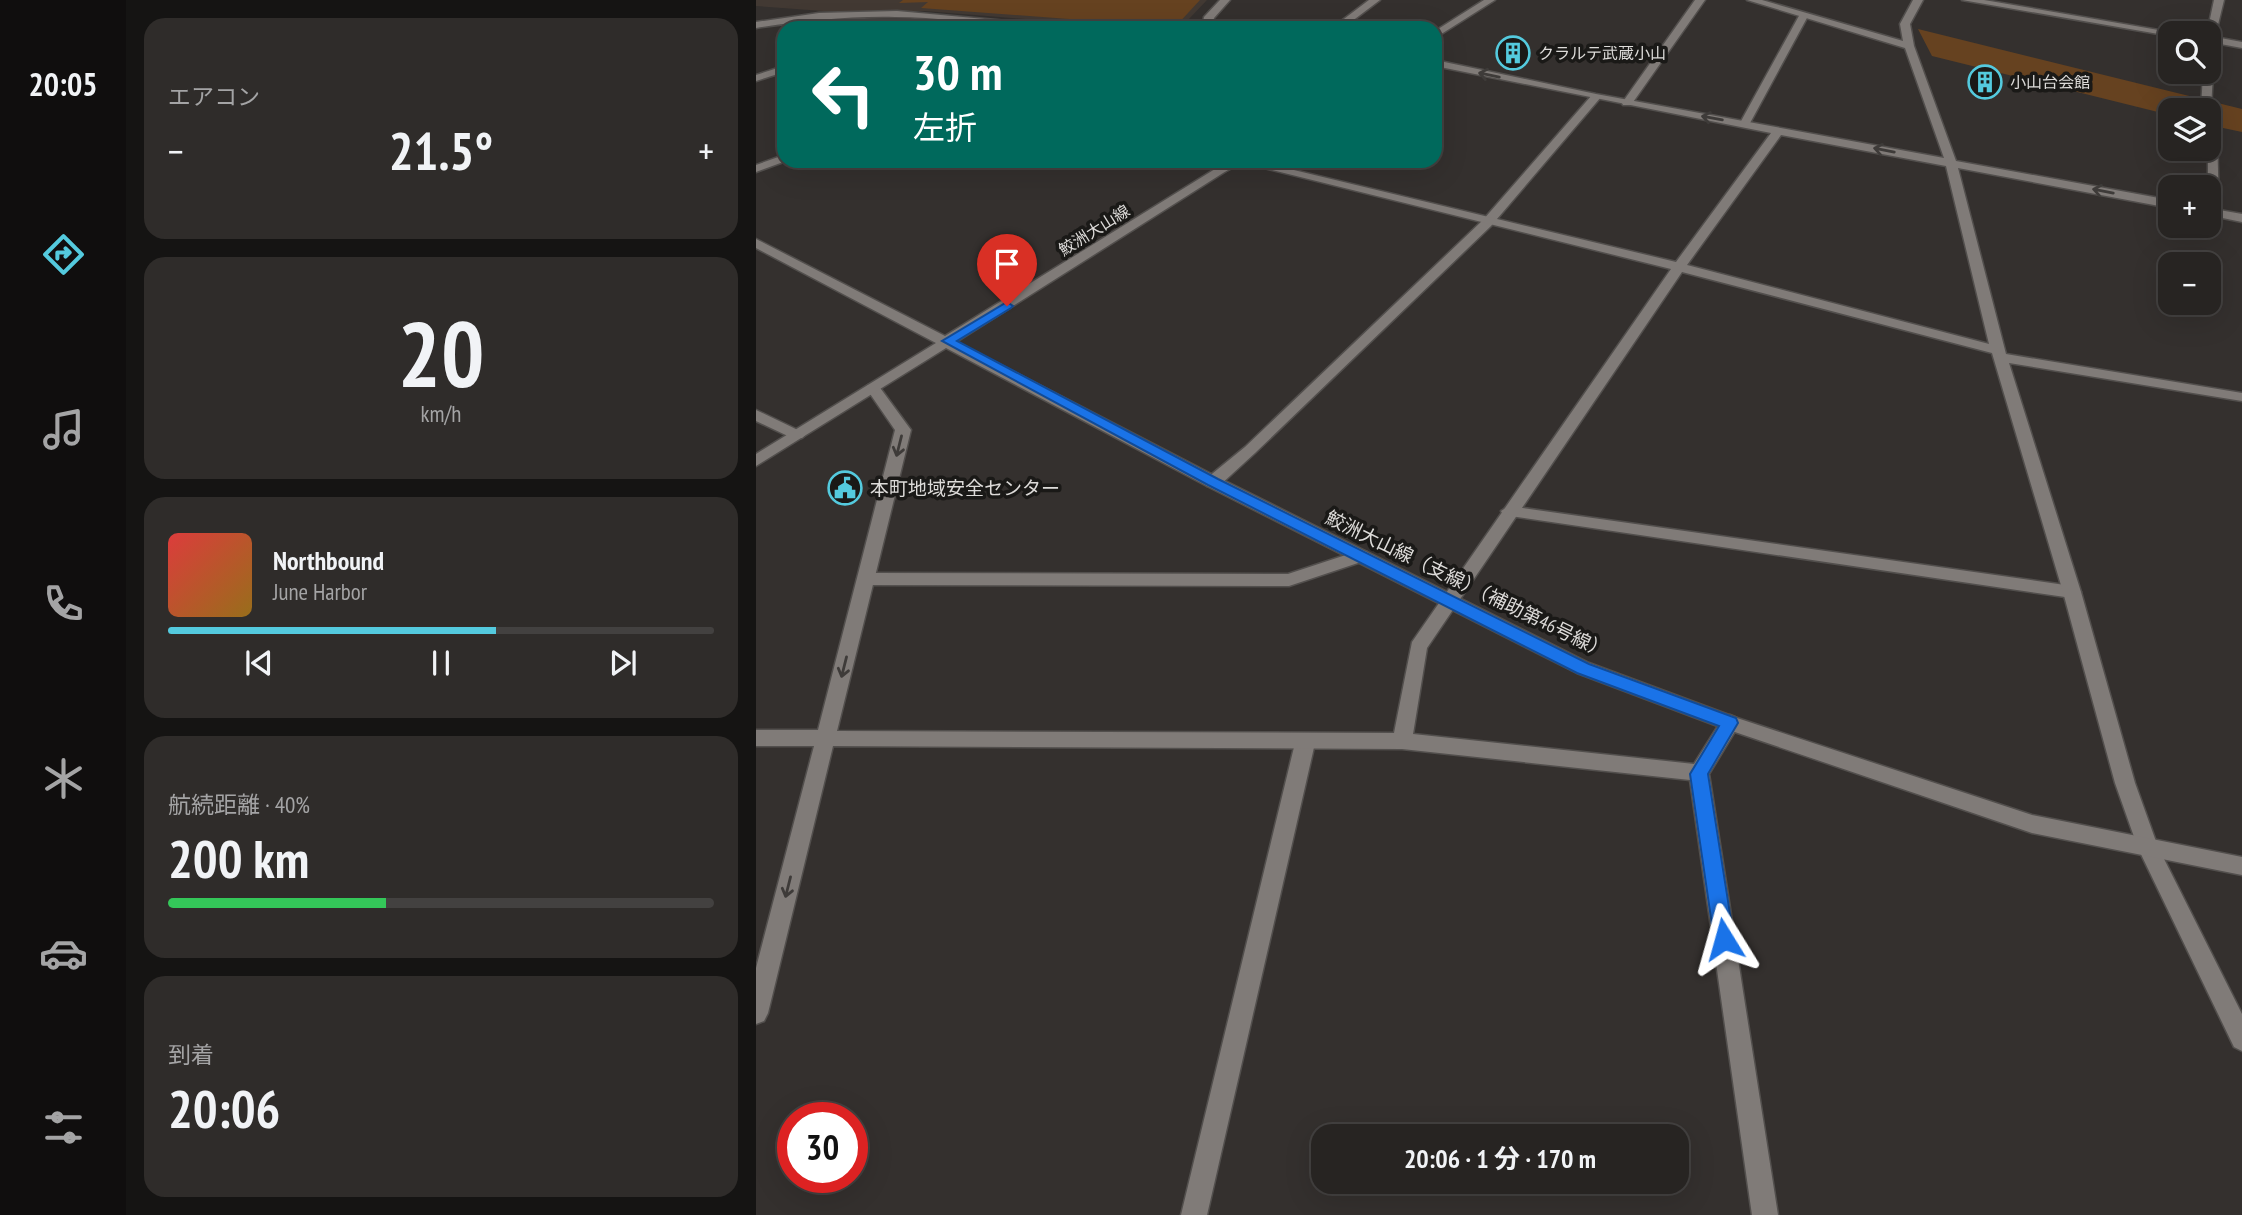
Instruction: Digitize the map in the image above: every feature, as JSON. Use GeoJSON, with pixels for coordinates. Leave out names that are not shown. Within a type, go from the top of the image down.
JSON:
{"type":"FeatureCollection","features":[{"type":"Feature","properties":{"kind":"street"},"geometry":{"type":"LineString","coordinates":[[1208,21],[1225,0]]}},
{"type":"Feature","properties":{"kind":"street"},"geometry":{"type":"LineString","coordinates":[[1347,21],[1376,0]]}},
{"type":"Feature","properties":{"kind":"street"},"geometry":{"type":"LineString","coordinates":[[1442,31],[1490,0]]}},
{"type":"Feature","properties":{"kind":"street"},"geometry":{"type":"LineString","coordinates":[[1627,103],[1700,0]]}},
{"type":"Feature","properties":{"kind":"street"},"geometry":{"type":"LineString","coordinates":[[1752,0],[1909,46]]}},
{"type":"Feature","properties":{"kind":"street"},"geometry":{"type":"LineString","coordinates":[[1917,0],[1905,24],[1909,46],[1951,163],[1999,354],[2125,783],[2148,848],[2242,1039]]}},
{"type":"Feature","properties":{"kind":"street"},"geometry":{"type":"LineString","coordinates":[[1967,0],[2158,31]]}},
{"type":"Feature","properties":{"kind":"street"},"geometry":{"type":"LineString","coordinates":[[2214,21],[2219,0]]}},
{"type":"Feature","properties":{"kind":"street"},"geometry":{"type":"LineString","coordinates":[[792,21],[856,14],[970,21]]}},
{"type":"Feature","properties":{"kind":"street"},"geometry":{"type":"LineString","coordinates":[[1745,123],[1802,16]]}},
{"type":"Feature","properties":{"kind":"street"},"geometry":{"type":"LineString","coordinates":[[940,21],[947,19]]}},
{"type":"Feature","properties":{"kind":"street"},"geometry":{"type":"LineString","coordinates":[[756,25],[777,23]]}},
{"type":"Feature","properties":{"kind":"street"},"geometry":{"type":"LineString","coordinates":[[2221,41],[2242,45]]}},
{"type":"Feature","properties":{"kind":"street"},"geometry":{"type":"LineString","coordinates":[[1442,65],[1627,103],[2158,202]]}},
{"type":"Feature","properties":{"kind":"street"},"geometry":{"type":"LineString","coordinates":[[756,78],[777,71]]}},
{"type":"Feature","properties":{"kind":"street"},"geometry":{"type":"LineString","coordinates":[[1213,482],[1250,450],[1487,223],[1596,97]]}},
{"type":"Feature","properties":{"kind":"street"},"geometry":{"type":"LineString","coordinates":[[1402,741],[1418,647],[1448,599],[1679,267],[1779,130]]}},
{"type":"Feature","properties":{"kind":"street"},"geometry":{"type":"LineString","coordinates":[[756,169],[777,161]]}},
{"type":"Feature","properties":{"kind":"street","name":"鮫洲大山線"},"geometry":{"type":"LineString","coordinates":[[756,461],[1225,168]]}},
{"type":"Feature","properties":{"kind":"street"},"geometry":{"type":"LineString","coordinates":[[1270,168],[1487,223],[1679,267],[1999,354],[2242,397]]}},
{"type":"Feature","properties":{"kind":"street"},"geometry":{"type":"LineString","coordinates":[[2221,214],[2242,218]]}},
{"type":"Feature","properties":{"kind":"street","name":"鮫洲大山線（支線）（補助第46号線）"},"geometry":{"type":"LineString","coordinates":[[756,243],[948,341],[1213,482],[1583,668],[1730,723],[2032,824],[2242,866]]}},
{"type":"Feature","properties":{"kind":"street"},"geometry":{"type":"LineString","coordinates":[[756,1013],[903,430],[873,388]]}},
{"type":"Feature","properties":{"kind":"street"},"geometry":{"type":"LineString","coordinates":[[756,415],[797,435]]}},
{"type":"Feature","properties":{"kind":"street"},"geometry":{"type":"LineString","coordinates":[[1510,511],[2071,592]]}},
{"type":"Feature","properties":{"kind":"street"},"geometry":{"type":"LineString","coordinates":[[866,579],[1289,580],[1361,556]]}},
{"type":"Feature","properties":{"kind":"street"},"geometry":{"type":"LineString","coordinates":[[1730,723],[1699,774],[1765,1215]]}},
{"type":"Feature","properties":{"kind":"street"},"geometry":{"type":"LineString","coordinates":[[756,738],[1305,743],[1402,741],[1699,774]]}},
{"type":"Feature","properties":{"kind":"street"},"geometry":{"type":"LineString","coordinates":[[1194,1215],[1305,743]]}},
{"type":"Feature","properties":{"kind":"shaded area"},"geometry":{"type":"Polygon","coordinates":[[[756,0],[1207,0],[1188,21],[1050,21],[925,11],[823,11],[756,6],[756,0]]]}},
{"type":"Feature","properties":{"kind":"shaded area"},"geometry":{"type":"Polygon","coordinates":[[[903,0],[1200,0],[1181,21],[1095,21],[921,8],[928,2],[899,3],[903,0]]]}},
{"type":"Feature","properties":{"kind":"shaded area"},"geometry":{"type":"Polygon","coordinates":[[[1918,29],[2197,98],[2158,98],[2158,112],[1932,56],[1918,29]]]}},
{"type":"Feature","properties":{"kind":"shaded area"},"geometry":{"type":"Polygon","coordinates":[[[2221,104],[2242,109],[2242,132],[2221,128],[2221,104]]]}},
{"type":"Feature","properties":{"kind":"place","name":"クラルテ武蔵小山"},"geometry":{"type":"Point","coordinates":[1513,53]}},
{"type":"Feature","properties":{"kind":"place","name":"小山台会館"},"geometry":{"type":"Point","coordinates":[1985,82]}},
{"type":"Feature","properties":{"kind":"place","name":"本町地域安全センター"},"geometry":{"type":"Point","coordinates":[845,488]}},
{"type":"Feature","properties":{"kind":"route"},"geometry":{"type":"LineString","coordinates":[[1007,306],[948,341],[1213,482],[1583,668],[1730,723],[1699,774],[1724,939]]}}]}
